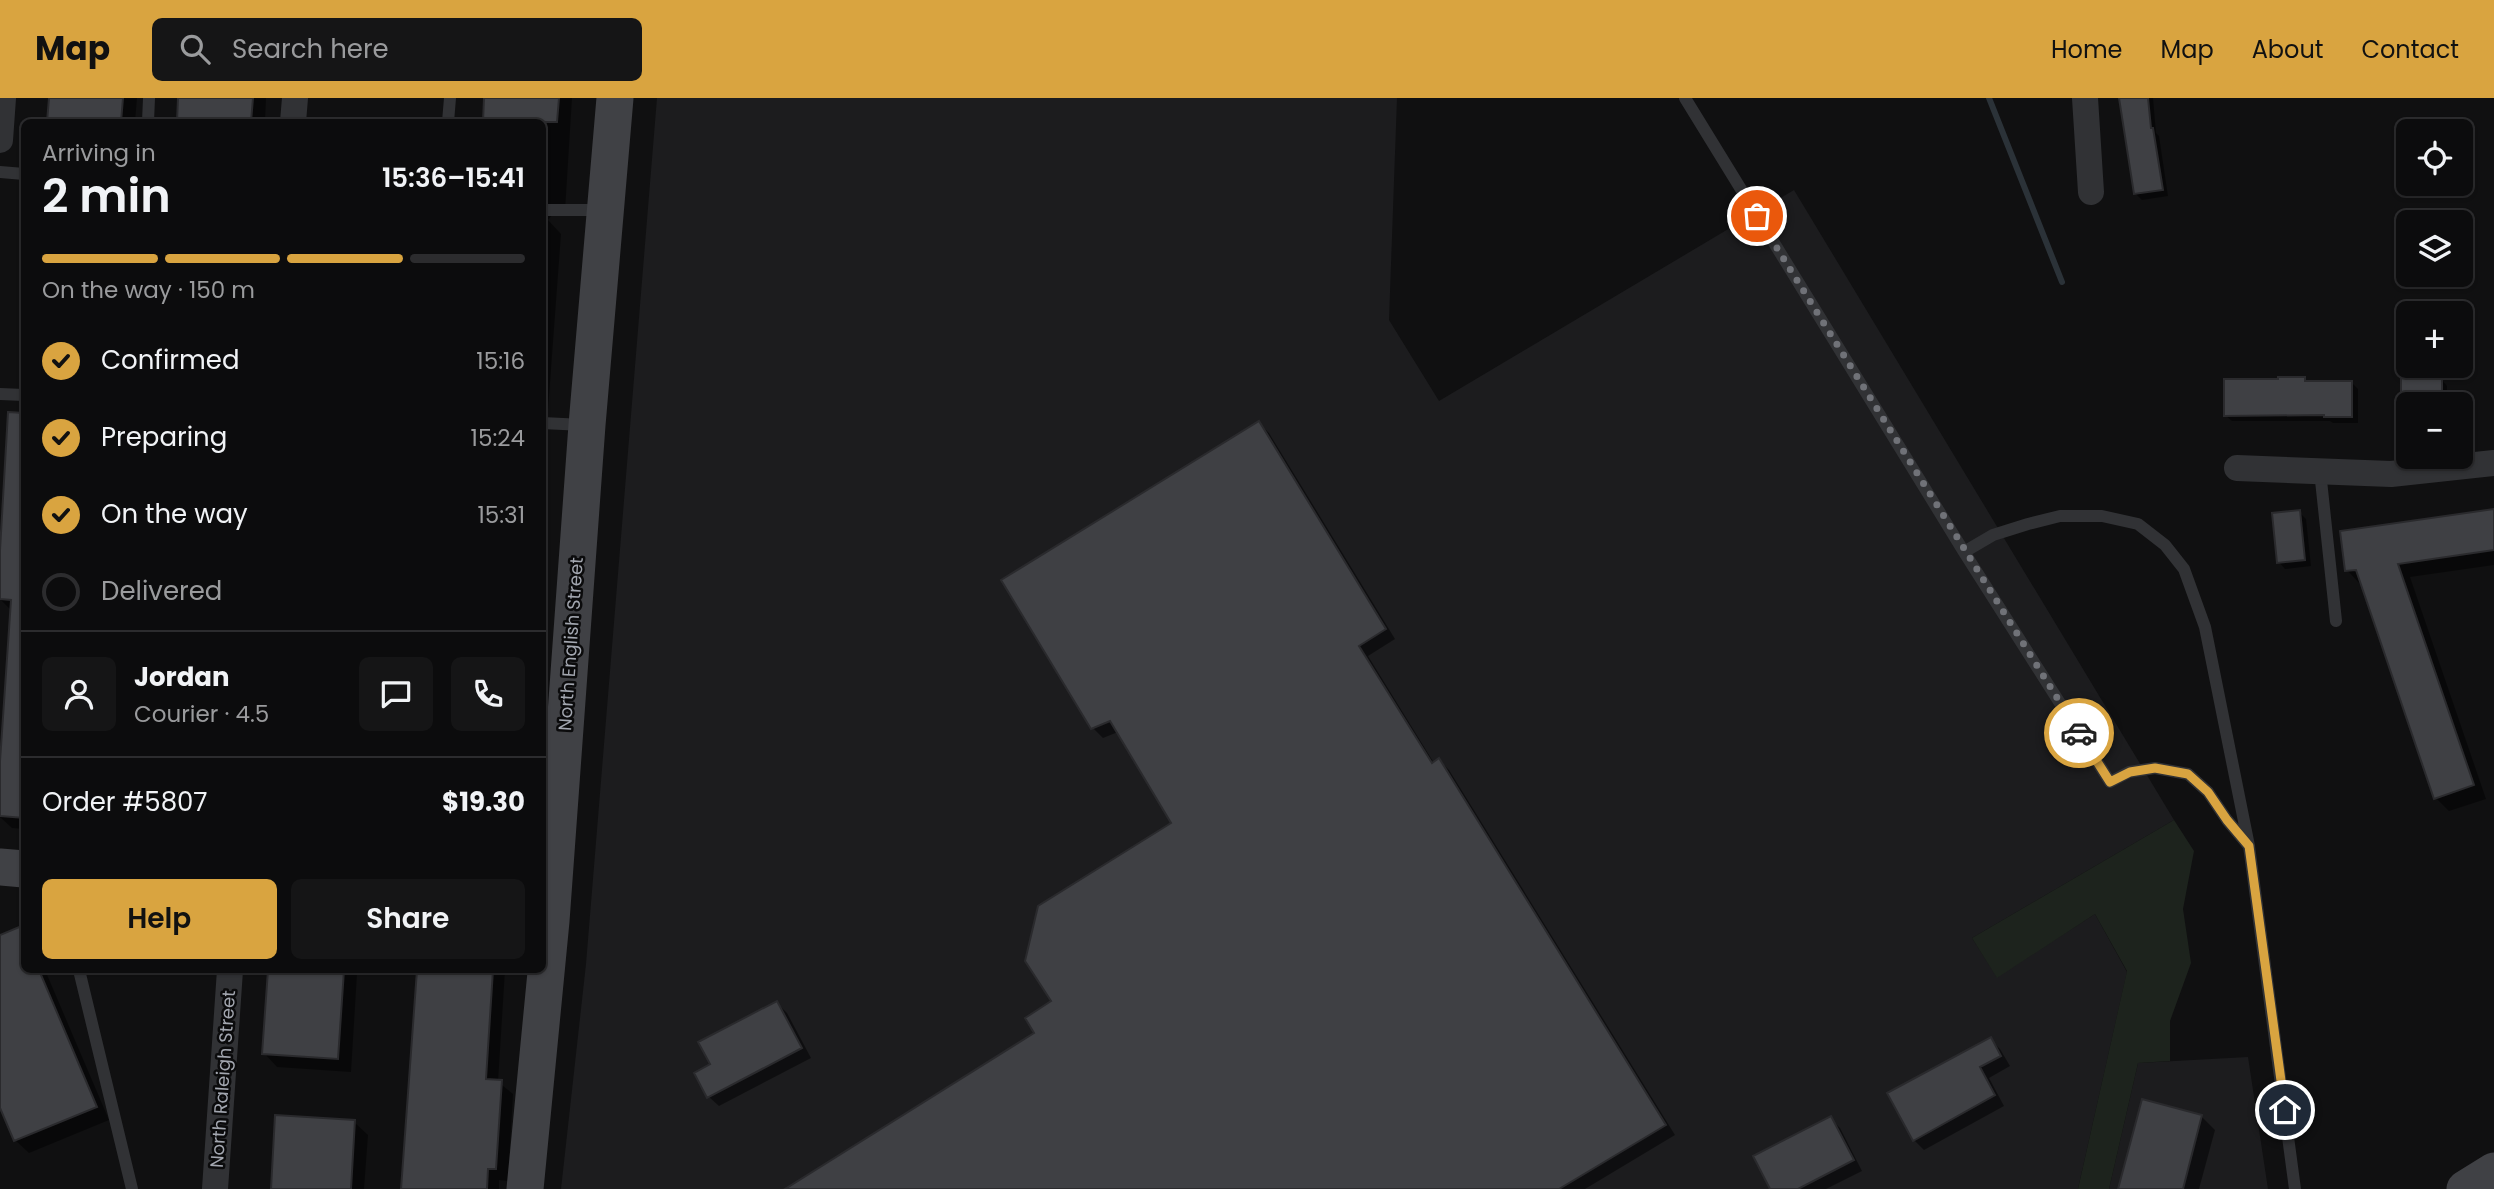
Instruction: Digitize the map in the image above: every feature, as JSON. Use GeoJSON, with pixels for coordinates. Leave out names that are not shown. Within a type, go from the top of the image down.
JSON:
{"type":"FeatureCollection","features":[{"type":"Feature","properties":{"kind":"street"},"geometry":{"type":"LineString","coordinates":[[0,140],[3,98]]}},
{"type":"Feature","properties":{"kind":"street"},"geometry":{"type":"LineString","coordinates":[[293,119],[295,98]]}},
{"type":"Feature","properties":{"kind":"street","name":"North English Street"},"geometry":{"type":"LineString","coordinates":[[547,909],[615,98]]}},
{"type":"Feature","properties":{"kind":"street"},"geometry":{"type":"LineString","coordinates":[[2085,98],[2091,191]]}},
{"type":"Feature","properties":{"kind":"street"},"geometry":{"type":"LineString","coordinates":[[2237,468],[2391,474],[2494,463]]}},
{"type":"Feature","properties":{"kind":"street"},"geometry":{"type":"LineString","coordinates":[[0,867],[21,870]]}},
{"type":"Feature","properties":{"kind":"street","name":"North Raleigh Street"},"geometry":{"type":"LineString","coordinates":[[215,1189],[230,973]]}},
{"type":"Feature","properties":{"kind":"street","name":"North English Street"},"geometry":{"type":"LineString","coordinates":[[525,1189],[542,973]]}},
{"type":"Feature","properties":{"kind":"street"},"geometry":{"type":"LineString","coordinates":[[2465,1189],[2494,1171]]}},
{"type":"Feature","properties":{"kind":"lane"},"geometry":{"type":"LineString","coordinates":[[148,119],[149,98]]}},
{"type":"Feature","properties":{"kind":"lane"},"geometry":{"type":"LineString","coordinates":[[448,119],[450,98]]}},
{"type":"Feature","properties":{"kind":"lane"},"geometry":{"type":"LineString","coordinates":[[1685,98],[1964,552],[2110,782],[2130,772],[2155,768],[2188,774],[2208,792],[2249,846]]}},
{"type":"Feature","properties":{"kind":"lane"},"geometry":{"type":"LineString","coordinates":[[0,172],[21,174]]}},
{"type":"Feature","properties":{"kind":"lane"},"geometry":{"type":"LineString","coordinates":[[546,210],[606,210]]}},
{"type":"Feature","properties":{"kind":"lane"},"geometry":{"type":"LineString","coordinates":[[0,394],[21,395]]}},
{"type":"Feature","properties":{"kind":"lane"},"geometry":{"type":"LineString","coordinates":[[546,423],[587,425]]}},
{"type":"Feature","properties":{"kind":"lane"},"geometry":{"type":"LineString","coordinates":[[2320,471],[2336,621]]}},
{"type":"Feature","properties":{"kind":"lane"},"geometry":{"type":"LineString","coordinates":[[1964,552],[1993,535],[2060,516],[2102,516],[2138,524],[2165,545],[2184,569],[2205,627],[2249,846],[2295,1189]]}},
{"type":"Feature","properties":{"kind":"lane"},"geometry":{"type":"LineString","coordinates":[[80,973],[132,1189]]}},
{"type":"Feature","properties":{"kind":"shaded area"},"geometry":{"type":"Polygon","coordinates":[[[657,98],[1397,98],[1389,320],[1439,401],[1794,190],[2174,820],[1972,938],[1997,977],[2095,914],[2127,972],[2078,1189],[561,1189],[586,964],[657,98]]]}},
{"type":"Feature","properties":{"kind":"shaded area"},"geometry":{"type":"Polygon","coordinates":[[[2174,820],[2194,851],[2183,909],[2191,963],[2170,1021],[2170,1061],[2138,1063],[2109,1189],[2078,1189],[2127,971],[2095,914],[1997,978],[1972,938],[2174,820]]]}},
{"type":"Feature","properties":{"kind":"shaded area"},"geometry":{"type":"Polygon","coordinates":[[[2248,1057],[2268,1189],[2109,1189],[2138,1063],[2248,1057]]]}},
{"type":"Feature","properties":{"kind":"building"},"geometry":{"type":"Polygon","coordinates":[[[49,98],[123,98],[121,119],[47,119],[49,98]]]}},
{"type":"Feature","properties":{"kind":"building"},"geometry":{"type":"Polygon","coordinates":[[[178,98],[253,98],[251,119],[177,119],[178,98]]]}},
{"type":"Feature","properties":{"kind":"building"},"geometry":{"type":"Polygon","coordinates":[[[484,98],[559,98],[557,122],[546,122],[546,119],[483,119],[484,98]]]}},
{"type":"Feature","properties":{"kind":"building"},"geometry":{"type":"Polygon","coordinates":[[[2119,98],[2148,98],[2163,190],[2134,194],[2119,98]]]}},
{"type":"Feature","properties":{"kind":"building"},"geometry":{"type":"Polygon","coordinates":[[[2305,377],[2305,381],[2352,381],[2352,417],[2224,416],[2224,379],[2305,377]]]}},
{"type":"Feature","properties":{"kind":"building"},"geometry":{"type":"Polygon","coordinates":[[[2401,378],[2442,378],[2442,392],[2401,392],[2401,378]]]}},
{"type":"Feature","properties":{"kind":"building"},"geometry":{"type":"Polygon","coordinates":[[[8,412],[21,413],[21,818],[0,816],[0,761],[11,600],[0,599],[8,412]]]}},
{"type":"Feature","properties":{"kind":"building"},"geometry":{"type":"Polygon","coordinates":[[[1259,421],[1386,629],[1359,646],[1432,763],[1439,758],[1666,1125],[1559,1189],[785,1189],[1034,1033],[1025,1018],[1051,1001],[1025,961],[1038,906],[1171,823],[1110,721],[1091,729],[1001,580],[1259,421]]]}},
{"type":"Feature","properties":{"kind":"building"},"geometry":{"type":"Polygon","coordinates":[[[2494,509],[2494,550],[2398,564],[2474,785],[2434,799],[2356,570],[2345,571],[2340,531],[2494,509]]]}},
{"type":"Feature","properties":{"kind":"building"},"geometry":{"type":"Polygon","coordinates":[[[2300,510],[2305,560],[2277,563],[2272,513],[2300,510]]]}},
{"type":"Feature","properties":{"kind":"building"},"geometry":{"type":"Polygon","coordinates":[[[21,926],[21,973],[40,973],[97,1107],[14,1141],[0,1108],[0,935],[21,926]]]}},
{"type":"Feature","properties":{"kind":"building"},"geometry":{"type":"Polygon","coordinates":[[[268,973],[344,973],[338,1059],[262,1054],[268,973]]]}},
{"type":"Feature","properties":{"kind":"building"},"geometry":{"type":"Polygon","coordinates":[[[417,973],[493,973],[486,1079],[502,1080],[496,1169],[488,1169],[487,1189],[401,1189],[417,973]]]}},
{"type":"Feature","properties":{"kind":"building"},"geometry":{"type":"Polygon","coordinates":[[[777,1001],[802,1048],[707,1098],[694,1073],[710,1064],[698,1042],[777,1001]]]}},
{"type":"Feature","properties":{"kind":"building"},"geometry":{"type":"Polygon","coordinates":[[[1991,1037],[2001,1056],[1980,1067],[1995,1095],[1913,1141],[1887,1093],[1991,1037]]]}},
{"type":"Feature","properties":{"kind":"building"},"geometry":{"type":"Polygon","coordinates":[[[2142,1099],[2202,1115],[2183,1189],[2118,1189],[2142,1099]]]}},
{"type":"Feature","properties":{"kind":"building"},"geometry":{"type":"Polygon","coordinates":[[[275,1115],[355,1120],[351,1189],[271,1189],[275,1115]]]}},
{"type":"Feature","properties":{"kind":"building"},"geometry":{"type":"Polygon","coordinates":[[[1831,1116],[1854,1160],[1798,1189],[1770,1189],[1753,1156],[1831,1116]]]}},
{"type":"Feature","properties":{"kind":"waterway"},"geometry":{"type":"LineString","coordinates":[[1989,98],[2062,282]]}},
{"type":"Feature","properties":{"kind":"way so far"},"geometry":{"type":"LineString","coordinates":[[1757,216],[2079,733]]}},
{"type":"Feature","properties":{"kind":"route"},"geometry":{"type":"LineString","coordinates":[[2079,733],[2110,782],[2130,772],[2155,768],[2188,774],[2208,792],[2249,846],[2285,1110]]}}]}
